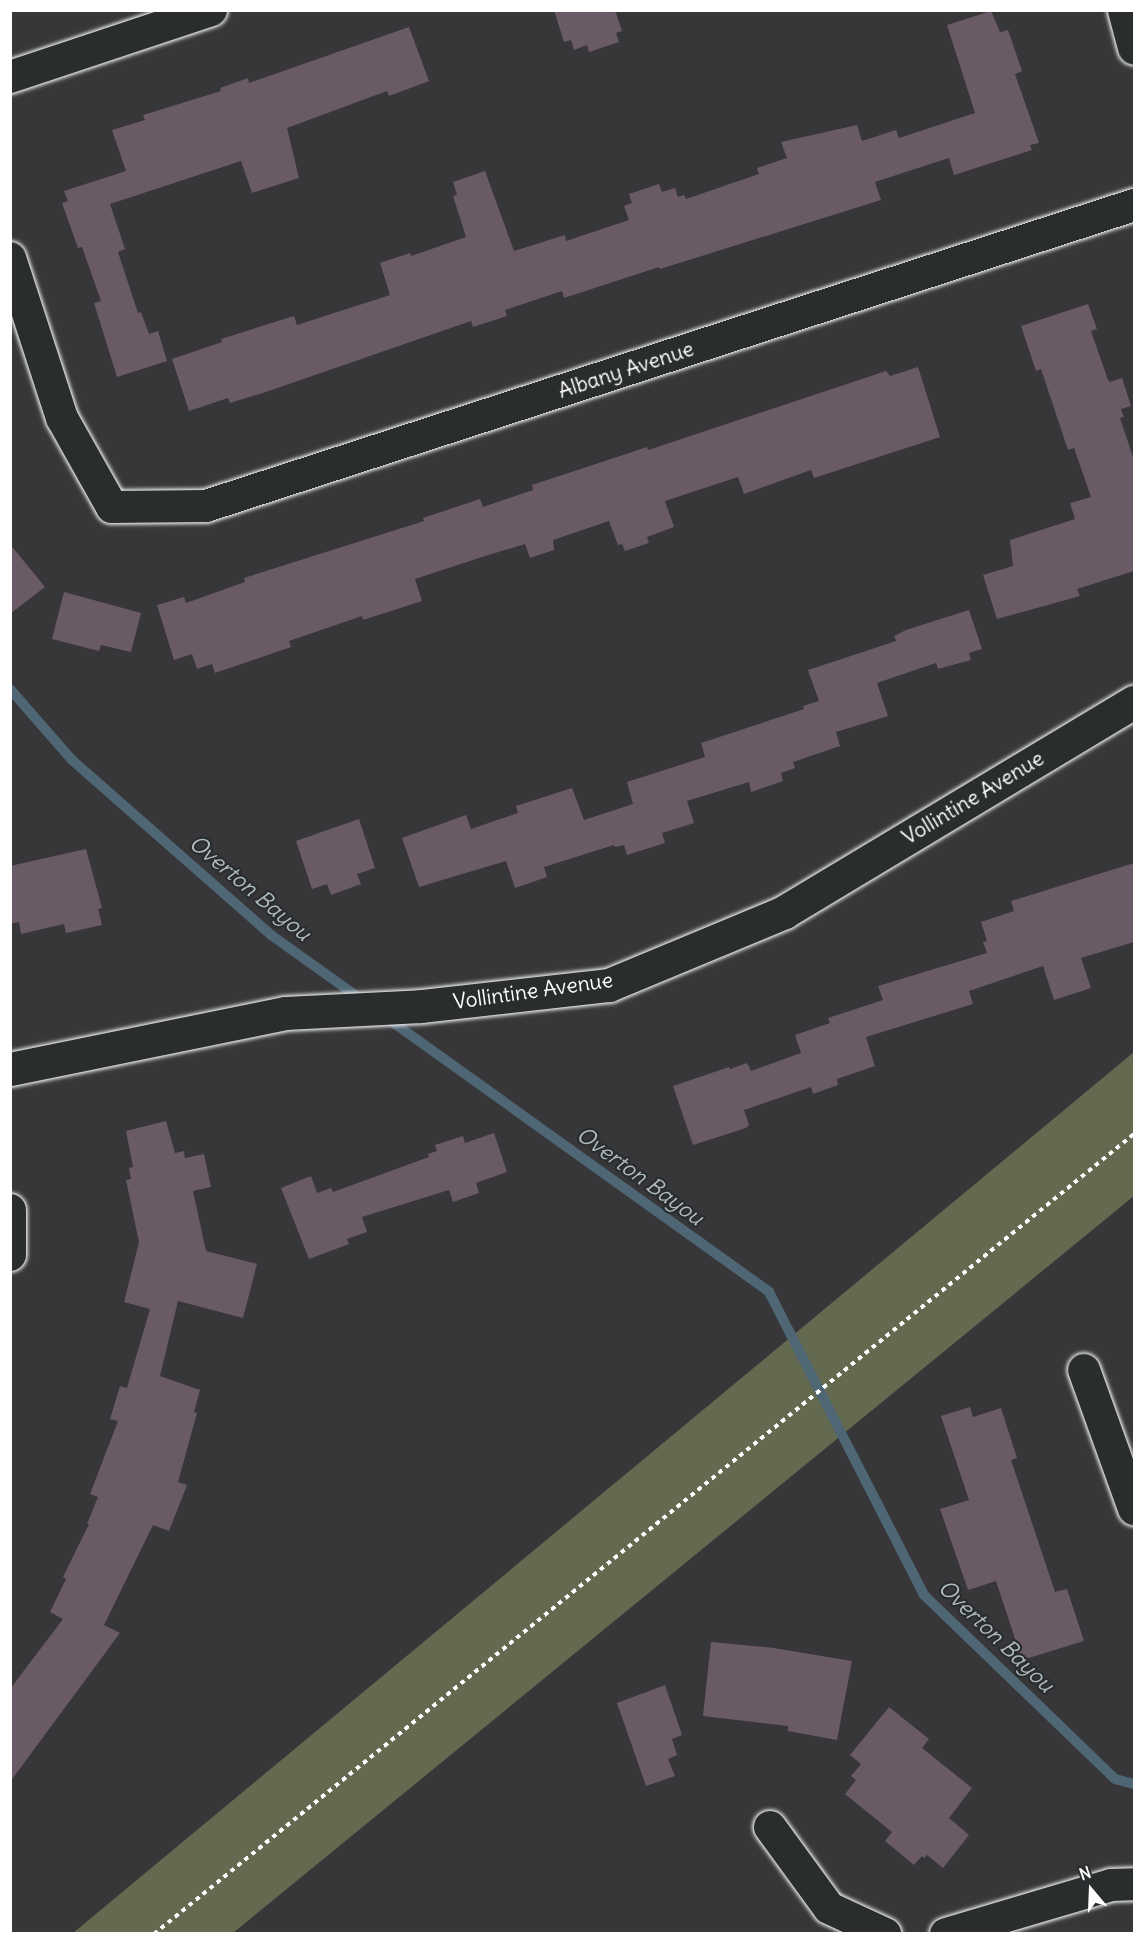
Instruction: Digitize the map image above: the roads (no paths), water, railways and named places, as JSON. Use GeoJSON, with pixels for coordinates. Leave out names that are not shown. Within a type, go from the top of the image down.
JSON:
{"type":"FeatureCollection","features":[{"type":"Feature","properties":{"kind":"street"},"geometry":{"type":"LineString","coordinates":[[10,77],[211,10]]}},
{"type":"Feature","properties":{"kind":"street"},"geometry":{"type":"LineString","coordinates":[[1124,10],[1134,48]]}},
{"type":"Feature","properties":{"kind":"street","name":"Albany Avenue"},"geometry":{"type":"LineString","coordinates":[[10,258],[62,418],[112,507],[206,506],[1134,205]]}},
{"type":"Feature","properties":{"kind":"street","name":"Vollintine Avenue"},"geometry":{"type":"LineString","coordinates":[[10,1069],[285,1013],[421,1006],[609,985],[784,912],[1134,702]]}},
{"type":"Feature","properties":{"kind":"street"},"geometry":{"type":"LineString","coordinates":[[10,1210],[10,1255]]}},
{"type":"Feature","properties":{"kind":"street"},"geometry":{"type":"LineString","coordinates":[[1084,1370],[1134,1509]]}},
{"type":"Feature","properties":{"kind":"street"},"geometry":{"type":"LineString","coordinates":[[770,1827],[829,1908],[885,1934]]}},
{"type":"Feature","properties":{"kind":"street"},"geometry":{"type":"LineString","coordinates":[[946,1934],[1111,1885],[1134,1884]]}},
{"type":"Feature","properties":{"kind":"waterway","name":"Overton Bayou"},"geometry":{"type":"LineString","coordinates":[[10,689],[72,760],[271,935],[362,1000]]}},
{"type":"Feature","properties":{"kind":"waterway","name":"Overton Bayou"},"geometry":{"type":"LineString","coordinates":[[384,1016],[769,1292],[924,1595],[1115,1779],[1134,1784]]}}]}
